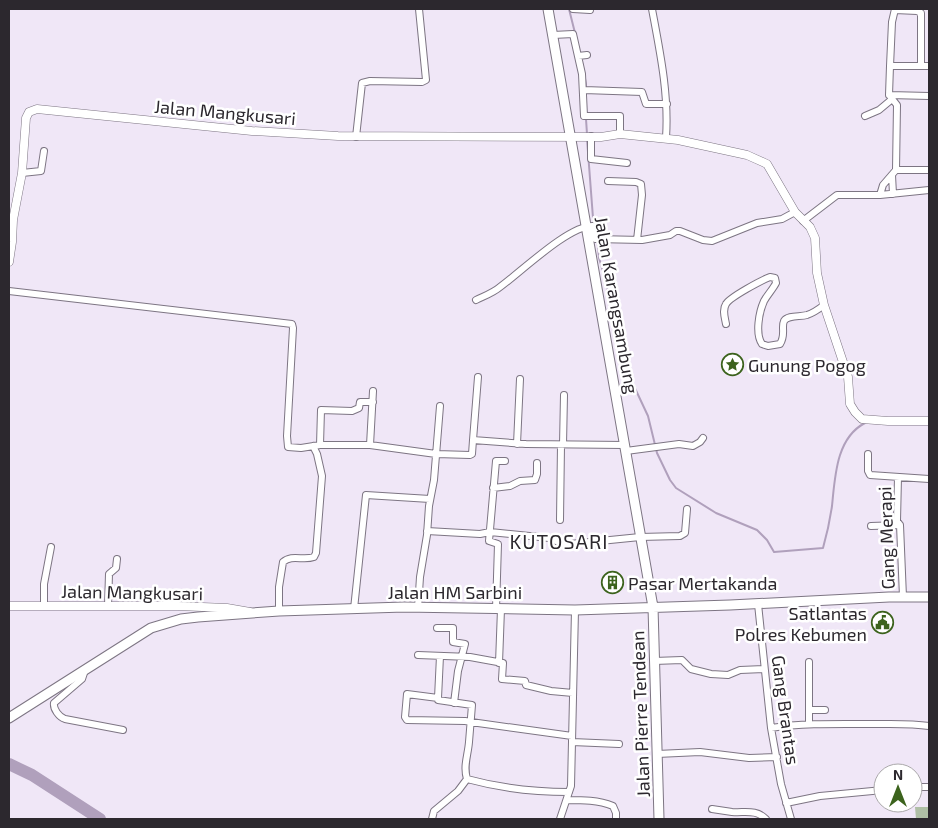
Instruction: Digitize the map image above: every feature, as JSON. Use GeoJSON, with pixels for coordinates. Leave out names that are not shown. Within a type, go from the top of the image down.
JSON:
{"type":"FeatureCollection","features":[{"type":"Feature","properties":{"kind":"main road","name":"Jalan Karangsambung"},"geometry":{"type":"LineString","coordinates":[[550,9],[653,608]]}},
{"type":"Feature","properties":{"kind":"main road","name":"Jalan HM Sarbini"},"geometry":{"type":"LineString","coordinates":[[9,718],[85,668],[151,628],[198,617],[278,611],[418,608],[575,610],[929,597]]}},
{"type":"Feature","properties":{"kind":"main road","name":"Jalan Pierre Tendean"},"geometry":{"type":"LineString","coordinates":[[653,608],[659,819]]}},
{"type":"Feature","properties":{"kind":"street"},"geometry":{"type":"LineString","coordinates":[[356,137],[362,83],[370,80],[422,82],[426,80],[419,9]]}},
{"type":"Feature","properties":{"kind":"street"},"geometry":{"type":"LineString","coordinates":[[573,9],[590,10]]}},
{"type":"Feature","properties":{"kind":"street"},"geometry":{"type":"LineString","coordinates":[[652,9],[663,68],[667,104],[666,138]]}},
{"type":"Feature","properties":{"kind":"street"},"geometry":{"type":"LineString","coordinates":[[865,116],[879,110],[890,98],[892,22],[895,9],[921,13],[921,66]]}},
{"type":"Feature","properties":{"kind":"street"},"geometry":{"type":"LineString","coordinates":[[553,35],[573,33],[582,56],[584,116],[620,116],[620,134]]}},
{"type":"Feature","properties":{"kind":"street"},"geometry":{"type":"LineString","coordinates":[[890,66],[929,66]]}},
{"type":"Feature","properties":{"kind":"street"},"geometry":{"type":"LineString","coordinates":[[584,90],[642,92],[646,104],[667,104]]}},
{"type":"Feature","properties":{"kind":"street"},"geometry":{"type":"LineString","coordinates":[[890,98],[929,96]]}},
{"type":"Feature","properties":{"kind":"street"},"geometry":{"type":"LineString","coordinates":[[890,98],[897,105],[893,194]]}},
{"type":"Feature","properties":{"kind":"street","name":"Jalan Mangkusari"},"geometry":{"type":"LineString","coordinates":[[9,262],[13,220],[22,173],[26,118],[29,112],[37,109],[233,129],[356,137],[465,135],[602,137],[620,134],[692,142],[746,155],[767,164],[795,212],[810,227],[815,238],[817,273],[824,306],[848,377],[850,404],[858,416],[862,419],[888,421],[929,421]]}},
{"type":"Feature","properties":{"kind":"street"},"geometry":{"type":"LineString","coordinates":[[588,136],[591,159],[627,163]]}},
{"type":"Feature","properties":{"kind":"street"},"geometry":{"type":"LineString","coordinates":[[22,173],[41,171],[44,151]]}},
{"type":"Feature","properties":{"kind":"street"},"geometry":{"type":"LineString","coordinates":[[880,195],[883,185],[894,173],[929,170]]}},
{"type":"Feature","properties":{"kind":"street"},"geometry":{"type":"LineString","coordinates":[[608,181],[636,182],[641,184],[642,195],[637,240]]}},
{"type":"Feature","properties":{"kind":"street"},"geometry":{"type":"LineString","coordinates":[[804,221],[834,196],[880,195],[929,190]]}},
{"type":"Feature","properties":{"kind":"street"},"geometry":{"type":"LineString","coordinates":[[476,300],[499,288],[572,232],[588,226],[593,226],[593,237],[598,239],[637,240],[670,235],[680,231],[702,240],[712,240],[733,234],[757,223],[782,219],[795,212]]}},
{"type":"Feature","properties":{"kind":"street"},"geometry":{"type":"LineString","coordinates":[[726,324],[724,312],[726,303],[733,297],[770,277],[775,278],[776,283],[763,303],[758,334],[762,344],[768,346],[780,344],[783,340],[783,324],[785,320],[807,315],[824,306]]}},
{"type":"Feature","properties":{"kind":"street"},"geometry":{"type":"LineString","coordinates":[[9,291],[292,324],[288,403],[287,446],[289,448],[320,445],[370,445],[436,454],[471,455],[478,377]]}},
{"type":"Feature","properties":{"kind":"street"},"geometry":{"type":"LineString","coordinates":[[517,444],[520,379]]}},
{"type":"Feature","properties":{"kind":"street"},"geometry":{"type":"LineString","coordinates":[[370,445],[373,391]]}},
{"type":"Feature","properties":{"kind":"street"},"geometry":{"type":"LineString","coordinates":[[560,520],[564,395]]}},
{"type":"Feature","properties":{"kind":"street"},"geometry":{"type":"LineString","coordinates":[[320,445],[321,410],[352,411],[359,408],[360,402],[373,402]]}},
{"type":"Feature","properties":{"kind":"street"},"geometry":{"type":"LineString","coordinates":[[418,608],[440,406]]}},
{"type":"Feature","properties":{"kind":"street"},"geometry":{"type":"LineString","coordinates":[[473,440],[517,444],[660,448],[674,444],[693,446],[703,438]]}},
{"type":"Feature","properties":{"kind":"street"},"geometry":{"type":"LineString","coordinates":[[278,611],[283,562],[289,558],[308,559],[316,553],[322,476],[317,454],[313,446]]}},
{"type":"Feature","properties":{"kind":"street"},"geometry":{"type":"LineString","coordinates":[[868,454],[868,471],[870,475],[929,478]]}},
{"type":"Feature","properties":{"kind":"street"},"geometry":{"type":"LineString","coordinates":[[499,662],[498,544],[489,541],[496,461],[505,461]]}},
{"type":"Feature","properties":{"kind":"street"},"geometry":{"type":"LineString","coordinates":[[493,488],[510,486],[520,481],[535,480],[537,463]]}},
{"type":"Feature","properties":{"kind":"street","name":"Gang Merapi"},"geometry":{"type":"LineString","coordinates":[[898,477],[897,521],[900,525],[903,597]]}},
{"type":"Feature","properties":{"kind":"street"},"geometry":{"type":"LineString","coordinates":[[354,609],[366,495],[430,499]]}},
{"type":"Feature","properties":{"kind":"street"},"geometry":{"type":"LineString","coordinates":[[427,531],[480,534],[490,532],[549,538],[560,543],[570,544],[640,537],[680,536],[685,533],[688,509]]}},
{"type":"Feature","properties":{"kind":"street"},"geometry":{"type":"LineString","coordinates":[[871,526],[900,525]]}},
{"type":"Feature","properties":{"kind":"street"},"geometry":{"type":"LineString","coordinates":[[44,606],[44,584],[51,547]]}},
{"type":"Feature","properties":{"kind":"street"},"geometry":{"type":"LineString","coordinates":[[108,606],[109,574],[116,568],[117,559]]}},
{"type":"Feature","properties":{"kind":"street","name":"Gang Brantas"},"geometry":{"type":"LineString","coordinates":[[758,604],[771,728],[781,784],[791,819]]}},
{"type":"Feature","properties":{"kind":"street","name":"Jalan Mangkusari"},"geometry":{"type":"LineString","coordinates":[[9,606],[227,608],[254,613]]}},
{"type":"Feature","properties":{"kind":"street"},"geometry":{"type":"LineString","coordinates":[[560,819],[571,786],[575,610]]}},
{"type":"Feature","properties":{"kind":"street"},"geometry":{"type":"LineString","coordinates":[[437,628],[453,628],[454,642],[465,644],[454,703]]}},
{"type":"Feature","properties":{"kind":"street"},"geometry":{"type":"LineString","coordinates":[[418,655],[462,656],[499,662],[503,663],[502,679],[525,682],[526,686],[573,693]]}},
{"type":"Feature","properties":{"kind":"street"},"geometry":{"type":"LineString","coordinates":[[438,698],[440,656]]}},
{"type":"Feature","properties":{"kind":"street"},"geometry":{"type":"LineString","coordinates":[[654,661],[682,660],[691,668],[711,674],[728,674],[740,670],[764,669]]}},
{"type":"Feature","properties":{"kind":"street"},"geometry":{"type":"LineString","coordinates":[[809,662],[810,724]]}},
{"type":"Feature","properties":{"kind":"street"},"geometry":{"type":"LineString","coordinates":[[85,668],[82,679],[54,703],[55,709],[61,718],[123,730]]}},
{"type":"Feature","properties":{"kind":"street"},"geometry":{"type":"LineString","coordinates":[[432,819],[434,811],[458,791],[467,779],[465,768],[471,722],[472,705],[408,694],[405,718],[471,722],[572,739],[619,744]]}},
{"type":"Feature","properties":{"kind":"street"},"geometry":{"type":"LineString","coordinates":[[809,710],[825,710]]}},
{"type":"Feature","properties":{"kind":"street"},"geometry":{"type":"LineString","coordinates":[[771,728],[810,724],[902,724],[929,726]]}},
{"type":"Feature","properties":{"kind":"street"},"geometry":{"type":"LineString","coordinates":[[657,754],[700,752],[749,758],[776,757]]}},
{"type":"Feature","properties":{"kind":"street"},"geometry":{"type":"LineString","coordinates":[[467,779],[501,787],[569,792]]}},
{"type":"Feature","properties":{"kind":"street"},"geometry":{"type":"LineString","coordinates":[[786,803],[820,796],[873,791]]}},
{"type":"Feature","properties":{"kind":"street"},"geometry":{"type":"LineString","coordinates":[[567,800],[597,800],[605,802],[613,806],[616,819]]}},
{"type":"Feature","properties":{"kind":"street"},"geometry":{"type":"LineString","coordinates":[[712,809],[732,812],[754,812],[766,819]]}},
{"type":"Feature","properties":{"kind":"green space"},"geometry":{"type":"Polygon","coordinates":[[[923,807],[929,807],[929,819],[916,819],[916,813],[923,813],[923,807]]]}},
{"type":"Feature","properties":{"kind":"waterway"},"geometry":{"type":"LineString","coordinates":[[569,9],[575,33]]}},
{"type":"Feature","properties":{"kind":"waterway"},"geometry":{"type":"LineString","coordinates":[[581,57],[586,84],[586,102]]}},
{"type":"Feature","properties":{"kind":"waterway"},"geometry":{"type":"LineString","coordinates":[[586,119],[587,134]]}},
{"type":"Feature","properties":{"kind":"waterway"},"geometry":{"type":"LineString","coordinates":[[587,139],[593,218],[597,234],[599,258],[606,281],[610,306],[633,384],[648,416],[657,453],[676,488],[716,513],[757,530],[767,540],[774,552],[823,548],[839,459],[848,438],[865,423]]}},
{"type":"Feature","properties":{"kind":"waterway"},"geometry":{"type":"LineString","coordinates":[[9,764],[32,775],[100,819]]}},
{"type":"Feature","properties":{"kind":"place","name":"Gunung Pogog"},"geometry":{"type":"Point","coordinates":[732,365]}},
{"type":"Feature","properties":{"kind":"place","name":"Pasar Mertakanda"},"geometry":{"type":"Point","coordinates":[612,583]}},
{"type":"Feature","properties":{"kind":"place","name":"Satlantas Polres Kebumen"},"geometry":{"type":"Point","coordinates":[883,623]}},
{"type":"Feature","properties":{"kind":"district","name":"KUTOSARI"},"geometry":{"type":"Point","coordinates":[559,541]}}]}
